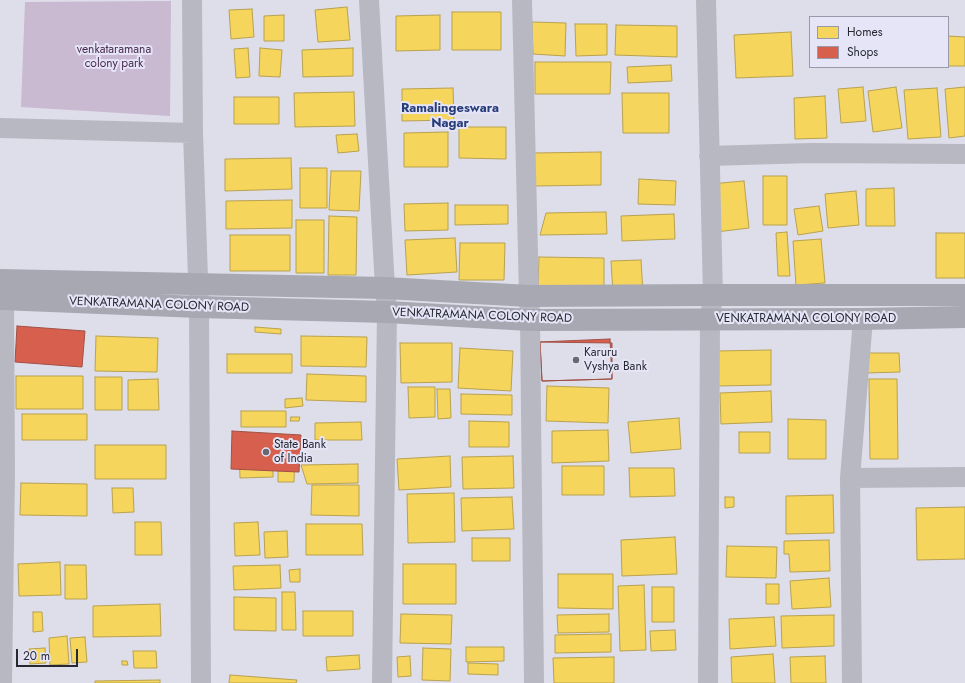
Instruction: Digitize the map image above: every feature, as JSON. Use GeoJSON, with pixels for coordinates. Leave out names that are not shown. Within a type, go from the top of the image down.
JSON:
{"type":"FeatureCollection","features":[{"type":"Feature","properties":{"kind":"main road"},"geometry":{"type":"LineString","coordinates":[[1,293],[198,284],[385,288],[529,296],[965,295]]}},
{"type":"Feature","properties":{"kind":"main road","name":"VENKATRAMANA COLONY ROAD"},"geometry":{"type":"LineString","coordinates":[[1,293],[199,307],[387,312],[530,320],[863,319],[965,317]]}},
{"type":"Feature","properties":{"kind":"street"},"geometry":{"type":"LineString","coordinates":[[192,0],[193,133],[199,307],[201,683]]}},
{"type":"Feature","properties":{"kind":"street"},"geometry":{"type":"LineString","coordinates":[[369,0],[387,312],[382,683]]}},
{"type":"Feature","properties":{"kind":"street"},"geometry":{"type":"LineString","coordinates":[[522,0],[530,320],[534,683]]}},
{"type":"Feature","properties":{"kind":"street"},"geometry":{"type":"LineString","coordinates":[[706,0],[713,295],[710,319],[708,683]]}},
{"type":"Feature","properties":{"kind":"street"},"geometry":{"type":"LineString","coordinates":[[0,128],[193,133]]}},
{"type":"Feature","properties":{"kind":"street"},"geometry":{"type":"LineString","coordinates":[[709,156],[811,153],[965,154]]}},
{"type":"Feature","properties":{"kind":"street"},"geometry":{"type":"LineString","coordinates":[[1,293],[2,683]]}},
{"type":"Feature","properties":{"kind":"street"},"geometry":{"type":"LineString","coordinates":[[852,683],[850,478],[863,319]]}},
{"type":"Feature","properties":{"kind":"street"},"geometry":{"type":"LineString","coordinates":[[850,478],[965,477]]}},
{"type":"Feature","properties":{"kind":"green space","name":"venkataramana colony park"},"geometry":{"type":"Polygon","coordinates":[[[171,1],[170,116],[21,107],[25,2],[171,1]]]}},
{"type":"Feature","properties":{"kind":"building: Homes"},"geometry":{"type":"Polygon","coordinates":[[[347,7],[350,40],[318,42],[315,10],[347,7]]]}},
{"type":"Feature","properties":{"kind":"building: Homes"},"geometry":{"type":"Polygon","coordinates":[[[252,9],[254,37],[231,39],[229,10],[252,9]]]}},
{"type":"Feature","properties":{"kind":"building: Homes"},"geometry":{"type":"Polygon","coordinates":[[[452,12],[501,12],[501,50],[452,50],[452,12]]]}},
{"type":"Feature","properties":{"kind":"building: Homes"},"geometry":{"type":"Polygon","coordinates":[[[284,15],[284,41],[264,41],[264,16],[284,15]]]}},
{"type":"Feature","properties":{"kind":"building: Homes"},"geometry":{"type":"Polygon","coordinates":[[[440,15],[440,50],[396,51],[396,16],[440,15]]]}},
{"type":"Feature","properties":{"kind":"building: Homes"},"geometry":{"type":"Polygon","coordinates":[[[532,22],[566,23],[565,56],[533,54],[532,22]]]}},
{"type":"Feature","properties":{"kind":"building: Homes"},"geometry":{"type":"Polygon","coordinates":[[[575,24],[607,24],[607,55],[576,56],[575,24]]]}},
{"type":"Feature","properties":{"kind":"building: Homes"},"geometry":{"type":"Polygon","coordinates":[[[616,25],[677,26],[677,57],[615,55],[616,25]]]}},
{"type":"Feature","properties":{"kind":"building: Homes"},"geometry":{"type":"Polygon","coordinates":[[[791,32],[793,76],[736,78],[734,35],[791,32]]]}},
{"type":"Feature","properties":{"kind":"building: Homes"},"geometry":{"type":"Polygon","coordinates":[[[949,36],[965,37],[965,66],[949,66],[949,36]]]}},
{"type":"Feature","properties":{"kind":"building: Homes"},"geometry":{"type":"Polygon","coordinates":[[[248,48],[250,77],[236,78],[234,49],[248,48]]]}},
{"type":"Feature","properties":{"kind":"building: Homes"},"geometry":{"type":"Polygon","coordinates":[[[260,48],[282,50],[280,77],[259,76],[260,48]]]}},
{"type":"Feature","properties":{"kind":"building: Homes"},"geometry":{"type":"Polygon","coordinates":[[[353,48],[353,76],[303,77],[302,50],[353,48]]]}},
{"type":"Feature","properties":{"kind":"building: Homes"},"geometry":{"type":"Polygon","coordinates":[[[535,62],[611,62],[610,94],[535,94],[535,62]]]}},
{"type":"Feature","properties":{"kind":"building: Homes"},"geometry":{"type":"Polygon","coordinates":[[[671,65],[672,81],[628,83],[627,67],[671,65]]]}},
{"type":"Feature","properties":{"kind":"building: Homes"},"geometry":{"type":"Polygon","coordinates":[[[863,87],[866,121],[841,123],[838,89],[863,87]]]}},
{"type":"Feature","properties":{"kind":"building: Homes"},"geometry":{"type":"Polygon","coordinates":[[[896,87],[902,128],[873,132],[868,91],[896,87]]]}},
{"type":"Feature","properties":{"kind":"building: Homes"},"geometry":{"type":"Polygon","coordinates":[[[965,87],[965,136],[949,138],[945,89],[965,87]]]}},
{"type":"Feature","properties":{"kind":"building: Homes"},"geometry":{"type":"Polygon","coordinates":[[[453,88],[454,120],[402,121],[402,89],[453,88]]]}},
{"type":"Feature","properties":{"kind":"building: Homes"},"geometry":{"type":"Polygon","coordinates":[[[937,88],[941,137],[908,139],[904,90],[937,88]]]}},
{"type":"Feature","properties":{"kind":"building: Homes"},"geometry":{"type":"Polygon","coordinates":[[[354,92],[355,126],[295,127],[294,93],[354,92]]]}},
{"type":"Feature","properties":{"kind":"building: Homes"},"geometry":{"type":"Polygon","coordinates":[[[622,93],[669,93],[669,133],[623,133],[622,93]]]}},
{"type":"Feature","properties":{"kind":"building: Homes"},"geometry":{"type":"Polygon","coordinates":[[[825,96],[827,138],[795,139],[794,98],[825,96]]]}},
{"type":"Feature","properties":{"kind":"building: Homes"},"geometry":{"type":"Polygon","coordinates":[[[234,97],[279,97],[279,124],[234,124],[234,97]]]}},
{"type":"Feature","properties":{"kind":"building: Homes"},"geometry":{"type":"Polygon","coordinates":[[[459,127],[506,127],[506,159],[459,158],[459,127]]]}},
{"type":"Feature","properties":{"kind":"building: Homes"},"geometry":{"type":"Polygon","coordinates":[[[448,132],[448,167],[404,167],[404,133],[448,132]]]}},
{"type":"Feature","properties":{"kind":"building: Homes"},"geometry":{"type":"Polygon","coordinates":[[[357,134],[359,151],[338,153],[336,135],[357,134]]]}},
{"type":"Feature","properties":{"kind":"building: Homes"},"geometry":{"type":"Polygon","coordinates":[[[601,152],[601,185],[534,186],[534,153],[601,152]]]}},
{"type":"Feature","properties":{"kind":"building: Homes"},"geometry":{"type":"Polygon","coordinates":[[[291,158],[292,189],[225,191],[225,159],[291,158]]]}},
{"type":"Feature","properties":{"kind":"building: Homes"},"geometry":{"type":"Polygon","coordinates":[[[300,168],[327,168],[327,208],[300,208],[300,168]]]}},
{"type":"Feature","properties":{"kind":"building: Homes"},"geometry":{"type":"Polygon","coordinates":[[[331,171],[361,171],[359,211],[329,210],[331,171]]]}},
{"type":"Feature","properties":{"kind":"building: Homes"},"geometry":{"type":"Polygon","coordinates":[[[763,176],[787,176],[787,225],[763,225],[763,176]]]}},
{"type":"Feature","properties":{"kind":"building: Homes"},"geometry":{"type":"Polygon","coordinates":[[[639,179],[676,181],[675,205],[638,204],[639,179]]]}},
{"type":"Feature","properties":{"kind":"building: Homes"},"geometry":{"type":"Polygon","coordinates":[[[744,181],[749,228],[716,232],[710,184],[744,181]]]}},
{"type":"Feature","properties":{"kind":"building: Homes"},"geometry":{"type":"Polygon","coordinates":[[[894,188],[895,226],[866,226],[866,189],[894,188]]]}},
{"type":"Feature","properties":{"kind":"building: Homes"},"geometry":{"type":"Polygon","coordinates":[[[856,191],[859,225],[828,228],[825,194],[856,191]]]}},
{"type":"Feature","properties":{"kind":"building: Homes"},"geometry":{"type":"Polygon","coordinates":[[[292,200],[292,228],[226,229],[226,201],[292,200]]]}},
{"type":"Feature","properties":{"kind":"building: Homes"},"geometry":{"type":"Polygon","coordinates":[[[448,203],[448,230],[405,231],[404,204],[448,203]]]}},
{"type":"Feature","properties":{"kind":"building: Homes"},"geometry":{"type":"Polygon","coordinates":[[[455,205],[508,205],[508,224],[455,225],[455,205]]]}},
{"type":"Feature","properties":{"kind":"building: Homes"},"geometry":{"type":"Polygon","coordinates":[[[819,206],[823,231],[798,235],[794,209],[819,206]]]}},
{"type":"Feature","properties":{"kind":"building: Homes"},"geometry":{"type":"Polygon","coordinates":[[[606,212],[607,234],[540,235],[546,213],[606,212]]]}},
{"type":"Feature","properties":{"kind":"building: Homes"},"geometry":{"type":"Polygon","coordinates":[[[674,214],[675,239],[622,241],[621,216],[674,214]]]}},
{"type":"Feature","properties":{"kind":"building: Homes"},"geometry":{"type":"Polygon","coordinates":[[[329,216],[357,217],[356,275],[328,275],[329,216]]]}},
{"type":"Feature","properties":{"kind":"building: Homes"},"geometry":{"type":"Polygon","coordinates":[[[296,220],[324,220],[324,273],[296,273],[296,220]]]}},
{"type":"Feature","properties":{"kind":"building: Homes"},"geometry":{"type":"Polygon","coordinates":[[[787,232],[790,276],[778,276],[776,233],[787,232]]]}},
{"type":"Feature","properties":{"kind":"building: Homes"},"geometry":{"type":"Polygon","coordinates":[[[936,233],[965,233],[965,278],[936,278],[936,233]]]}},
{"type":"Feature","properties":{"kind":"building: Homes"},"geometry":{"type":"Polygon","coordinates":[[[230,235],[290,235],[290,271],[230,271],[230,235]]]}},
{"type":"Feature","properties":{"kind":"building: Homes"},"geometry":{"type":"Polygon","coordinates":[[[455,238],[457,272],[407,275],[405,240],[455,238]]]}},
{"type":"Feature","properties":{"kind":"building: Homes"},"geometry":{"type":"Polygon","coordinates":[[[821,239],[825,283],[796,285],[793,241],[821,239]]]}},
{"type":"Feature","properties":{"kind":"building: Homes"},"geometry":{"type":"Polygon","coordinates":[[[460,243],[505,243],[504,280],[459,280],[460,243]]]}},
{"type":"Feature","properties":{"kind":"building: Homes"},"geometry":{"type":"Polygon","coordinates":[[[539,257],[604,258],[604,289],[538,288],[539,257]]]}},
{"type":"Feature","properties":{"kind":"building: Homes"},"geometry":{"type":"Polygon","coordinates":[[[641,260],[643,293],[613,294],[611,261],[641,260]]]}},
{"type":"Feature","properties":{"kind":"building: Homes"},"geometry":{"type":"Polygon","coordinates":[[[255,327],[281,329],[281,334],[255,332],[255,327]]]}},
{"type":"Feature","properties":{"kind":"building: Homes"},"geometry":{"type":"Polygon","coordinates":[[[96,336],[158,338],[157,372],[95,371],[96,336]]]}},
{"type":"Feature","properties":{"kind":"building: Homes"},"geometry":{"type":"Polygon","coordinates":[[[301,336],[367,337],[366,367],[301,366],[301,336]]]}},
{"type":"Feature","properties":{"kind":"building: Homes"},"geometry":{"type":"Polygon","coordinates":[[[400,343],[452,343],[452,382],[401,383],[400,343]]]}},
{"type":"Feature","properties":{"kind":"building: Homes"},"geometry":{"type":"Polygon","coordinates":[[[460,348],[513,351],[511,391],[458,388],[460,348]]]}},
{"type":"Feature","properties":{"kind":"building: Homes"},"geometry":{"type":"Polygon","coordinates":[[[771,350],[771,385],[717,386],[716,351],[771,350]]]}},
{"type":"Feature","properties":{"kind":"building: Homes"},"geometry":{"type":"Polygon","coordinates":[[[866,353],[899,353],[900,372],[866,373],[866,353]]]}},
{"type":"Feature","properties":{"kind":"building: Homes"},"geometry":{"type":"Polygon","coordinates":[[[227,354],[292,354],[292,373],[227,373],[227,354]]]}},
{"type":"Feature","properties":{"kind":"building: Homes"},"geometry":{"type":"Polygon","coordinates":[[[307,374],[366,376],[366,402],[306,400],[307,374]]]}},
{"type":"Feature","properties":{"kind":"building: Homes"},"geometry":{"type":"Polygon","coordinates":[[[16,376],[83,376],[83,409],[16,409],[16,376]]]}},
{"type":"Feature","properties":{"kind":"building: Homes"},"geometry":{"type":"Polygon","coordinates":[[[95,377],[122,377],[122,410],[95,410],[95,377]]]}},
{"type":"Feature","properties":{"kind":"building: Homes"},"geometry":{"type":"Polygon","coordinates":[[[158,379],[159,410],[128,410],[128,380],[158,379]]]}},
{"type":"Feature","properties":{"kind":"building: Homes"},"geometry":{"type":"Polygon","coordinates":[[[869,379],[897,379],[898,459],[870,459],[869,379]]]}},
{"type":"Feature","properties":{"kind":"building: Homes"},"geometry":{"type":"Polygon","coordinates":[[[547,386],[609,388],[608,423],[546,421],[547,386]]]}},
{"type":"Feature","properties":{"kind":"building: Homes"},"geometry":{"type":"Polygon","coordinates":[[[408,387],[435,387],[435,417],[409,418],[408,387]]]}},
{"type":"Feature","properties":{"kind":"building: Homes"},"geometry":{"type":"Polygon","coordinates":[[[437,389],[450,389],[451,418],[438,419],[437,389]]]}},
{"type":"Feature","properties":{"kind":"building: Homes"},"geometry":{"type":"Polygon","coordinates":[[[771,391],[772,422],[721,424],[720,393],[771,391]]]}},
{"type":"Feature","properties":{"kind":"building: Homes"},"geometry":{"type":"Polygon","coordinates":[[[461,394],[512,395],[512,415],[461,414],[461,394]]]}},
{"type":"Feature","properties":{"kind":"building: Homes"},"geometry":{"type":"Polygon","coordinates":[[[302,398],[303,406],[285,408],[285,399],[302,398]]]}},
{"type":"Feature","properties":{"kind":"building: Homes"},"geometry":{"type":"Polygon","coordinates":[[[241,411],[286,411],[286,427],[241,427],[241,411]]]}},
{"type":"Feature","properties":{"kind":"building: Homes"},"geometry":{"type":"Polygon","coordinates":[[[22,414],[87,414],[87,440],[22,440],[22,414]]]}},
{"type":"Feature","properties":{"kind":"building: Homes"},"geometry":{"type":"Polygon","coordinates":[[[291,417],[300,417],[299,421],[290,421],[291,417]]]}},
{"type":"Feature","properties":{"kind":"building: Homes"},"geometry":{"type":"Polygon","coordinates":[[[679,418],[681,449],[631,453],[628,422],[679,418]]]}},
{"type":"Feature","properties":{"kind":"building: Homes"},"geometry":{"type":"Polygon","coordinates":[[[788,419],[826,420],[826,459],[788,459],[788,419]]]}},
{"type":"Feature","properties":{"kind":"building: Homes"},"geometry":{"type":"Polygon","coordinates":[[[469,421],[509,422],[509,447],[469,447],[469,421]]]}},
{"type":"Feature","properties":{"kind":"building: Homes"},"geometry":{"type":"Polygon","coordinates":[[[361,422],[362,440],[315,440],[315,423],[361,422]]]}},
{"type":"Feature","properties":{"kind":"building: Homes"},"geometry":{"type":"Polygon","coordinates":[[[608,430],[609,461],[552,463],[552,431],[608,430]]]}},
{"type":"Feature","properties":{"kind":"building: Homes"},"geometry":{"type":"Polygon","coordinates":[[[739,432],[770,432],[770,453],[739,453],[739,432]]]}},
{"type":"Feature","properties":{"kind":"building: Homes"},"geometry":{"type":"Polygon","coordinates":[[[95,445],[166,445],[166,479],[95,479],[95,445]]]}},
{"type":"Feature","properties":{"kind":"building: Homes"},"geometry":{"type":"Polygon","coordinates":[[[239,446],[273,446],[273,477],[240,478],[239,446]]]}},
{"type":"Feature","properties":{"kind":"building: Homes"},"geometry":{"type":"Polygon","coordinates":[[[278,451],[295,451],[294,482],[278,482],[278,451]]]}},
{"type":"Feature","properties":{"kind":"building: Homes"},"geometry":{"type":"Polygon","coordinates":[[[450,456],[451,487],[399,490],[397,459],[450,456]]]}},
{"type":"Feature","properties":{"kind":"building: Homes"},"geometry":{"type":"Polygon","coordinates":[[[513,456],[514,488],[463,489],[462,457],[513,456]]]}},
{"type":"Feature","properties":{"kind":"building: Homes"},"geometry":{"type":"Polygon","coordinates":[[[358,464],[358,483],[307,484],[301,465],[358,464]]]}},
{"type":"Feature","properties":{"kind":"building: Homes"},"geometry":{"type":"Polygon","coordinates":[[[562,466],[604,466],[604,495],[562,495],[562,466]]]}},
{"type":"Feature","properties":{"kind":"building: Homes"},"geometry":{"type":"Polygon","coordinates":[[[629,468],[674,468],[675,496],[630,497],[629,468]]]}},
{"type":"Feature","properties":{"kind":"building: Homes"},"geometry":{"type":"Polygon","coordinates":[[[21,483],[87,484],[87,516],[20,515],[21,483]]]}},
{"type":"Feature","properties":{"kind":"building: Homes"},"geometry":{"type":"Polygon","coordinates":[[[312,485],[359,485],[359,516],[311,515],[312,485]]]}},
{"type":"Feature","properties":{"kind":"building: Homes"},"geometry":{"type":"Polygon","coordinates":[[[112,488],[133,488],[134,512],[113,513],[112,488]]]}},
{"type":"Feature","properties":{"kind":"building: Homes"},"geometry":{"type":"Polygon","coordinates":[[[454,493],[455,542],[408,543],[407,494],[454,493]]]}},
{"type":"Feature","properties":{"kind":"building: Homes"},"geometry":{"type":"Polygon","coordinates":[[[833,495],[834,533],[786,534],[786,496],[833,495]]]}},
{"type":"Feature","properties":{"kind":"building: Homes"},"geometry":{"type":"Polygon","coordinates":[[[512,497],[514,529],[462,531],[461,498],[512,497]]]}},
{"type":"Feature","properties":{"kind":"building: Homes"},"geometry":{"type":"Polygon","coordinates":[[[725,497],[734,497],[734,507],[725,508],[725,497]]]}},
{"type":"Feature","properties":{"kind":"building: Homes"},"geometry":{"type":"Polygon","coordinates":[[[965,507],[965,559],[917,560],[916,508],[965,507]]]}},
{"type":"Feature","properties":{"kind":"building: Homes"},"geometry":{"type":"Polygon","coordinates":[[[135,522],[161,522],[162,555],[135,555],[135,522]]]}},
{"type":"Feature","properties":{"kind":"building: Homes"},"geometry":{"type":"Polygon","coordinates":[[[258,522],[260,555],[235,556],[234,523],[258,522]]]}},
{"type":"Feature","properties":{"kind":"building: Homes"},"geometry":{"type":"Polygon","coordinates":[[[306,524],[362,524],[363,555],[306,555],[306,524]]]}},
{"type":"Feature","properties":{"kind":"building: Homes"},"geometry":{"type":"Polygon","coordinates":[[[287,531],[288,557],[265,558],[264,532],[287,531]]]}},
{"type":"Feature","properties":{"kind":"building: Homes"},"geometry":{"type":"Polygon","coordinates":[[[675,537],[677,574],[622,576],[621,540],[675,537]]]}},
{"type":"Feature","properties":{"kind":"building: Homes"},"geometry":{"type":"Polygon","coordinates":[[[472,538],[510,538],[510,561],[472,561],[472,538]]]}},
{"type":"Feature","properties":{"kind":"building: Homes"},"geometry":{"type":"Polygon","coordinates":[[[829,540],[830,571],[790,572],[789,554],[784,554],[784,541],[829,540]]]}},
{"type":"Feature","properties":{"kind":"building: Homes"},"geometry":{"type":"Polygon","coordinates":[[[727,546],[777,547],[776,578],[726,577],[727,546]]]}},
{"type":"Feature","properties":{"kind":"building: Homes"},"geometry":{"type":"Polygon","coordinates":[[[60,562],[61,595],[19,596],[18,564],[60,562]]]}},
{"type":"Feature","properties":{"kind":"building: Homes"},"geometry":{"type":"Polygon","coordinates":[[[403,564],[456,564],[456,604],[403,604],[403,564]]]}},
{"type":"Feature","properties":{"kind":"building: Homes"},"geometry":{"type":"Polygon","coordinates":[[[65,565],[86,565],[87,599],[65,599],[65,565]]]}},
{"type":"Feature","properties":{"kind":"building: Homes"},"geometry":{"type":"Polygon","coordinates":[[[280,565],[281,588],[234,590],[233,566],[280,565]]]}},
{"type":"Feature","properties":{"kind":"building: Homes"},"geometry":{"type":"Polygon","coordinates":[[[300,569],[300,582],[290,582],[289,570],[300,569]]]}},
{"type":"Feature","properties":{"kind":"building: Homes"},"geometry":{"type":"Polygon","coordinates":[[[558,574],[613,574],[613,609],[558,608],[558,574]]]}},
{"type":"Feature","properties":{"kind":"building: Homes"},"geometry":{"type":"Polygon","coordinates":[[[829,578],[831,607],[792,609],[790,581],[829,578]]]}},
{"type":"Feature","properties":{"kind":"building: Homes"},"geometry":{"type":"Polygon","coordinates":[[[766,584],[779,584],[779,604],[766,604],[766,584]]]}},
{"type":"Feature","properties":{"kind":"building: Homes"},"geometry":{"type":"Polygon","coordinates":[[[644,585],[646,650],[620,651],[618,586],[644,585]]]}},
{"type":"Feature","properties":{"kind":"building: Homes"},"geometry":{"type":"Polygon","coordinates":[[[652,587],[674,587],[674,622],[652,622],[652,587]]]}},
{"type":"Feature","properties":{"kind":"building: Homes"},"geometry":{"type":"Polygon","coordinates":[[[282,592],[295,592],[296,630],[282,630],[282,592]]]}},
{"type":"Feature","properties":{"kind":"building: Homes"},"geometry":{"type":"Polygon","coordinates":[[[234,597],[276,598],[276,631],[234,630],[234,597]]]}},
{"type":"Feature","properties":{"kind":"building: Homes"},"geometry":{"type":"Polygon","coordinates":[[[160,604],[161,636],[93,637],[93,606],[160,604]]]}},
{"type":"Feature","properties":{"kind":"building: Homes"},"geometry":{"type":"Polygon","coordinates":[[[303,611],[353,611],[353,636],[303,636],[303,611]]]}},
{"type":"Feature","properties":{"kind":"building: Homes"},"geometry":{"type":"Polygon","coordinates":[[[33,612],[42,612],[43,631],[33,632],[33,612]]]}},
{"type":"Feature","properties":{"kind":"building: Homes"},"geometry":{"type":"Polygon","coordinates":[[[401,614],[452,615],[451,644],[400,643],[401,614]]]}},
{"type":"Feature","properties":{"kind":"building: Homes"},"geometry":{"type":"Polygon","coordinates":[[[609,614],[609,632],[558,633],[557,615],[609,614]]]}},
{"type":"Feature","properties":{"kind":"building: Homes"},"geometry":{"type":"Polygon","coordinates":[[[834,615],[834,646],[782,648],[781,616],[834,615]]]}},
{"type":"Feature","properties":{"kind":"building: Homes"},"geometry":{"type":"Polygon","coordinates":[[[774,617],[776,646],[730,649],[729,619],[774,617]]]}},
{"type":"Feature","properties":{"kind":"building: Homes"},"geometry":{"type":"Polygon","coordinates":[[[675,630],[676,650],[651,651],[650,631],[675,630]]]}},
{"type":"Feature","properties":{"kind":"building: Homes"},"geometry":{"type":"Polygon","coordinates":[[[611,634],[611,652],[555,653],[555,635],[611,634]]]}},
{"type":"Feature","properties":{"kind":"building: Homes"},"geometry":{"type":"Polygon","coordinates":[[[67,636],[69,664],[50,665],[49,638],[67,636]]]}},
{"type":"Feature","properties":{"kind":"building: Homes"},"geometry":{"type":"Polygon","coordinates":[[[85,637],[87,662],[72,663],[70,638],[85,637]]]}},
{"type":"Feature","properties":{"kind":"building: Homes"},"geometry":{"type":"Polygon","coordinates":[[[466,647],[504,647],[504,661],[466,662],[466,647]]]}},
{"type":"Feature","properties":{"kind":"building: Homes"},"geometry":{"type":"Polygon","coordinates":[[[45,648],[46,663],[30,664],[29,649],[45,648]]]}},
{"type":"Feature","properties":{"kind":"building: Homes"},"geometry":{"type":"Polygon","coordinates":[[[423,648],[451,649],[450,681],[422,680],[423,648]]]}},
{"type":"Feature","properties":{"kind":"building: Homes"},"geometry":{"type":"Polygon","coordinates":[[[133,651],[156,651],[157,668],[134,668],[133,651]]]}},
{"type":"Feature","properties":{"kind":"building: Homes"},"geometry":{"type":"Polygon","coordinates":[[[773,654],[775,683],[732,683],[731,657],[773,654]]]}},
{"type":"Feature","properties":{"kind":"building: Homes"},"geometry":{"type":"Polygon","coordinates":[[[359,655],[360,669],[327,671],[326,657],[359,655]]]}},
{"type":"Feature","properties":{"kind":"building: Homes"},"geometry":{"type":"Polygon","coordinates":[[[410,656],[411,676],[398,677],[397,657],[410,656]]]}},
{"type":"Feature","properties":{"kind":"building: Homes"},"geometry":{"type":"Polygon","coordinates":[[[825,656],[826,683],[791,683],[790,657],[825,656]]]}},
{"type":"Feature","properties":{"kind":"building: Homes"},"geometry":{"type":"Polygon","coordinates":[[[614,657],[614,683],[554,683],[553,658],[614,657]]]}},
{"type":"Feature","properties":{"kind":"building: Homes"},"geometry":{"type":"Polygon","coordinates":[[[122,661],[127,661],[128,665],[122,665],[122,661]]]}},
{"type":"Feature","properties":{"kind":"building: Homes"},"geometry":{"type":"Polygon","coordinates":[[[468,663],[498,664],[498,675],[468,674],[468,663]]]}},
{"type":"Feature","properties":{"kind":"building: Homes"},"geometry":{"type":"Polygon","coordinates":[[[230,675],[297,680],[296,683],[229,683],[230,675]]]}},
{"type":"Feature","properties":{"kind":"building: Homes"},"geometry":{"type":"Polygon","coordinates":[[[160,680],[160,683],[95,683],[95,681],[160,680]]]}},
{"type":"Feature","properties":{"kind":"building: Shops"},"geometry":{"type":"Polygon","coordinates":[[[17,326],[85,331],[82,367],[15,362],[17,326]]]}},
{"type":"Feature","properties":{"kind":"building: Shops","name":"Karuru Vyshya Bank"},"geometry":{"type":"Polygon","coordinates":[[[610,339],[612,379],[542,381],[540,342],[610,339]]]}},
{"type":"Feature","properties":{"kind":"building: Shops","name":"Karuru Vyshya Bank"},"geometry":{"type":"Polygon","coordinates":[[[540,342],[612,343],[612,379],[542,381],[540,342]]]}},
{"type":"Feature","properties":{"kind":"building: Shops","name":"State Bank of India"},"geometry":{"type":"Polygon","coordinates":[[[232,431],[301,435],[299,472],[231,469],[232,431]]]}},
{"type":"Feature","properties":{"kind":"place","name":"Karuru Vyshya Bank"},"geometry":{"type":"Point","coordinates":[576,360]}},
{"type":"Feature","properties":{"kind":"place","name":"State Bank of India"},"geometry":{"type":"Point","coordinates":[266,452]}},
{"type":"Feature","properties":{"kind":"district","name":"Ramalingeswara Nagar"},"geometry":{"type":"Point","coordinates":[450,116]}}]}
